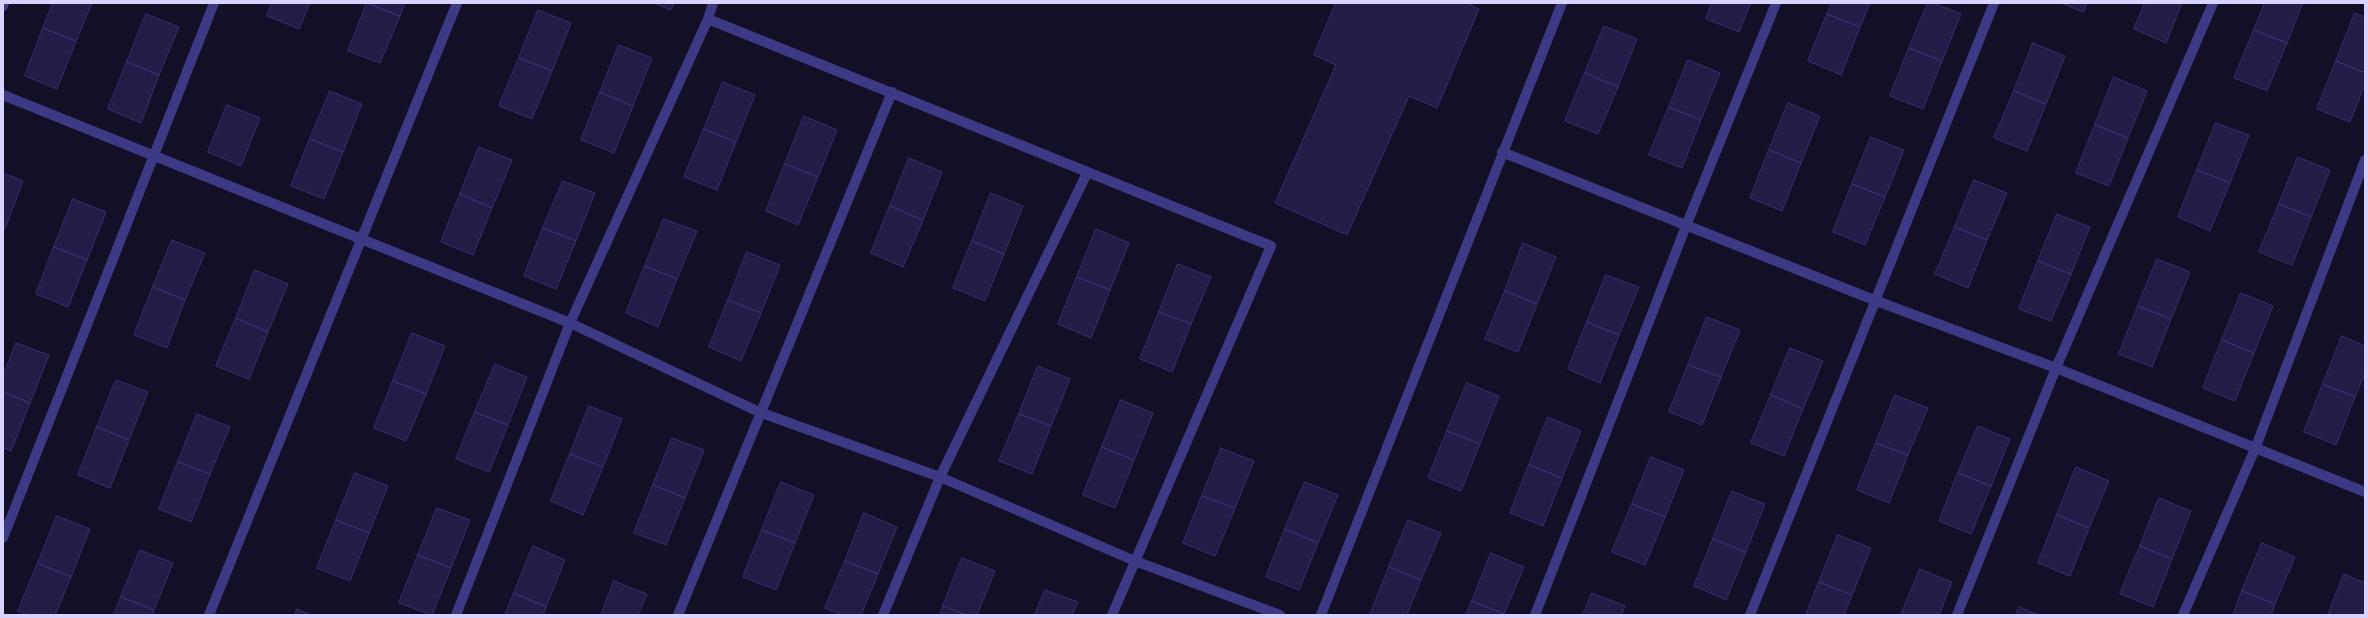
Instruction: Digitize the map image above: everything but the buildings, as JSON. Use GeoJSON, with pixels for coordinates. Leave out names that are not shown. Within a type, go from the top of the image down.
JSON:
{"type":"FeatureCollection","features":[{"type":"Feature","properties":{"kind":"street"},"geometry":{"type":"LineString","coordinates":[[3,538],[214,3]]}},
{"type":"Feature","properties":{"kind":"street"},"geometry":{"type":"LineString","coordinates":[[209,615],[457,3]]}},
{"type":"Feature","properties":{"kind":"street"},"geometry":{"type":"LineString","coordinates":[[456,615],[570,323],[708,20],[713,3]]}},
{"type":"Feature","properties":{"kind":"street"},"geometry":{"type":"LineString","coordinates":[[1320,615],[1562,3]]}},
{"type":"Feature","properties":{"kind":"street"},"geometry":{"type":"LineString","coordinates":[[1535,615],[1686,226],[1776,3]]}},
{"type":"Feature","properties":{"kind":"street"},"geometry":{"type":"LineString","coordinates":[[1750,615],[1874,300],[1994,3]]}},
{"type":"Feature","properties":{"kind":"street"},"geometry":{"type":"LineString","coordinates":[[1957,615],[2056,368],[2213,3]]}},
{"type":"Feature","properties":{"kind":"street"},"geometry":{"type":"LineString","coordinates":[[708,20],[892,92],[1087,173],[1271,246],[1112,615]]}},
{"type":"Feature","properties":{"kind":"street"},"geometry":{"type":"LineString","coordinates":[[678,615],[892,92]]}},
{"type":"Feature","properties":{"kind":"street"},"geometry":{"type":"LineString","coordinates":[[3,95],[362,238],[570,323],[760,412],[940,477],[1135,561],[1280,615]]}},
{"type":"Feature","properties":{"kind":"street"},"geometry":{"type":"LineString","coordinates":[[1502,152],[1874,300],[2056,368],[2365,492]]}},
{"type":"Feature","properties":{"kind":"street"},"geometry":{"type":"LineString","coordinates":[[2183,615],[2255,449],[2365,160]]}},
{"type":"Feature","properties":{"kind":"street"},"geometry":{"type":"LineString","coordinates":[[883,615],[940,477],[1087,173]]}}]}
